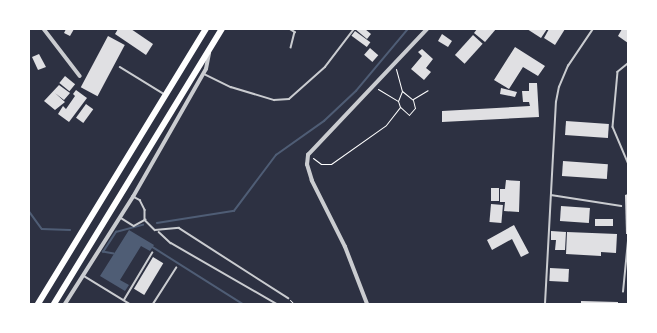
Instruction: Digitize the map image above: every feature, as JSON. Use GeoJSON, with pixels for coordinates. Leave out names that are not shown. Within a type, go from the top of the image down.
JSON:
{"type":"FeatureCollection","features":[{"type":"Feature","properties":{"kind":"highway"},"geometry":{"type":"LineString","coordinates":[[38,304],[206,29]]}},
{"type":"Feature","properties":{"kind":"highway"},"geometry":{"type":"LineString","coordinates":[[56,303],[222,29]]}},
{"type":"Feature","properties":{"kind":"street"},"geometry":{"type":"LineString","coordinates":[[44,29],[80,76]]}},
{"type":"Feature","properties":{"kind":"street"},"geometry":{"type":"LineString","coordinates":[[367,304],[345,247],[312,181],[307,165],[308,155],[374,87],[427,29]]}},
{"type":"Feature","properties":{"kind":"street"},"geometry":{"type":"LineString","coordinates":[[66,304],[133,197],[204,74],[210,48]]}},
{"type":"Feature","properties":{"kind":"lane"},"geometry":{"type":"LineString","coordinates":[[290,29],[295,32],[291,48]]}},
{"type":"Feature","properties":{"kind":"lane"},"geometry":{"type":"LineString","coordinates":[[204,74],[231,87],[274,100],[289,100],[325,67],[354,29]]}},
{"type":"Feature","properties":{"kind":"lane"},"geometry":{"type":"LineString","coordinates":[[545,304],[553,128],[559,87],[568,66],[593,29]]}},
{"type":"Feature","properties":{"kind":"lane"},"geometry":{"type":"LineString","coordinates":[[628,64],[618,72],[613,127],[628,163]]}},
{"type":"Feature","properties":{"kind":"lane"},"geometry":{"type":"LineString","coordinates":[[120,67],[166,95]]}},
{"type":"Feature","properties":{"kind":"lane"},"geometry":{"type":"LineString","coordinates":[[550,195],[621,206]]}},
{"type":"Feature","properties":{"kind":"lane"},"geometry":{"type":"LineString","coordinates":[[133,197],[140,200],[145,210],[145,220],[171,242],[277,304]]}},
{"type":"Feature","properties":{"kind":"lane"},"geometry":{"type":"LineString","coordinates":[[120,218],[134,226],[145,220]]}},
{"type":"Feature","properties":{"kind":"lane"},"geometry":{"type":"LineString","coordinates":[[158,232],[178,228],[288,298]]}},
{"type":"Feature","properties":{"kind":"lane"},"geometry":{"type":"LineString","coordinates":[[622,292],[628,241]]}},
{"type":"Feature","properties":{"kind":"lane"},"geometry":{"type":"LineString","coordinates":[[124,300],[152,253]]}},
{"type":"Feature","properties":{"kind":"lane"},"geometry":{"type":"LineString","coordinates":[[153,304],[176,268]]}},
{"type":"Feature","properties":{"kind":"lane"},"geometry":{"type":"LineString","coordinates":[[84,276],[130,304]]}},
{"type":"Feature","properties":{"kind":"path"},"geometry":{"type":"LineString","coordinates":[[394,65],[402,91],[413,100],[415,108],[409,115],[400,107],[398,101],[402,91]]}},
{"type":"Feature","properties":{"kind":"path"},"geometry":{"type":"LineString","coordinates":[[374,87],[398,101]]}},
{"type":"Feature","properties":{"kind":"path"},"geometry":{"type":"LineString","coordinates":[[413,100],[428,90]]}},
{"type":"Feature","properties":{"kind":"path"},"geometry":{"type":"LineString","coordinates":[[308,155],[321,164],[331,164],[386,125],[400,107]]}},
{"type":"Feature","properties":{"kind":"path"},"geometry":{"type":"LineString","coordinates":[[288,298],[294,304]]}},
{"type":"Feature","properties":{"kind":"water"},"geometry":{"type":"Polygon","coordinates":[[[129,230],[154,245],[150,251],[141,246],[120,280],[129,285],[125,291],[100,276],[129,230]]]}},
{"type":"Feature","properties":{"kind":"building"},"geometry":{"type":"Polygon","coordinates":[[[66,29],[74,29],[70,36],[64,33],[66,29]]]}},
{"type":"Feature","properties":{"kind":"building"},"geometry":{"type":"Polygon","coordinates":[[[118,29],[131,29],[153,44],[146,55],[115,34],[118,29]]]}},
{"type":"Feature","properties":{"kind":"building"},"geometry":{"type":"Polygon","coordinates":[[[355,29],[365,29],[371,34],[367,39],[355,29]]]}},
{"type":"Feature","properties":{"kind":"building"},"geometry":{"type":"Polygon","coordinates":[[[477,29],[496,29],[485,42],[474,33],[477,29]]]}},
{"type":"Feature","properties":{"kind":"building"},"geometry":{"type":"Polygon","coordinates":[[[527,29],[547,29],[541,38],[527,29]]]}},
{"type":"Feature","properties":{"kind":"building"},"geometry":{"type":"Polygon","coordinates":[[[549,29],[565,29],[555,45],[544,38],[549,29]]]}},
{"type":"Feature","properties":{"kind":"building"},"geometry":{"type":"Polygon","coordinates":[[[622,29],[628,29],[628,43],[618,36],[622,29]]]}},
{"type":"Feature","properties":{"kind":"building"},"geometry":{"type":"Polygon","coordinates":[[[355,31],[370,42],[367,47],[351,36],[355,31]]]}},
{"type":"Feature","properties":{"kind":"building"},"geometry":{"type":"Polygon","coordinates":[[[442,34],[452,41],[448,47],[438,41],[442,34]]]}},
{"type":"Feature","properties":{"kind":"building"},"geometry":{"type":"Polygon","coordinates":[[[473,35],[483,44],[465,64],[455,55],[473,35]]]}},
{"type":"Feature","properties":{"kind":"building"},"geometry":{"type":"Polygon","coordinates":[[[108,36],[125,45],[98,96],[81,87],[108,36]]]}},
{"type":"Feature","properties":{"kind":"building"},"geometry":{"type":"Polygon","coordinates":[[[515,47],[545,66],[538,76],[523,67],[509,89],[494,80],[515,47]]]}},
{"type":"Feature","properties":{"kind":"building"},"geometry":{"type":"Polygon","coordinates":[[[370,48],[378,55],[372,62],[364,55],[370,48]]]}},
{"type":"Feature","properties":{"kind":"building"},"geometry":{"type":"Polygon","coordinates":[[[422,49],[433,59],[426,68],[431,72],[424,80],[411,69],[422,56],[418,52],[422,49]]]}},
{"type":"Feature","properties":{"kind":"building"},"geometry":{"type":"Polygon","coordinates":[[[39,54],[46,67],[38,70],[32,57],[39,54]]]}},
{"type":"Feature","properties":{"kind":"building"},"geometry":{"type":"Polygon","coordinates":[[[65,76],[75,84],[69,91],[59,83],[65,76]]]}},
{"type":"Feature","properties":{"kind":"building"},"geometry":{"type":"Polygon","coordinates":[[[529,83],[537,83],[539,117],[442,122],[442,111],[530,106],[529,102],[523,102],[522,91],[529,91],[529,83]]]}},
{"type":"Feature","properties":{"kind":"building"},"geometry":{"type":"Polygon","coordinates":[[[59,85],[70,93],[64,100],[55,93],[65,102],[55,110],[44,101],[59,85]]]}},
{"type":"Feature","properties":{"kind":"building"},"geometry":{"type":"Polygon","coordinates":[[[501,88],[517,92],[515,97],[500,94],[501,88]]]}},
{"type":"Feature","properties":{"kind":"building"},"geometry":{"type":"Polygon","coordinates":[[[76,90],[87,98],[69,122],[58,114],[63,106],[66,109],[75,96],[73,94],[76,90]]]}},
{"type":"Feature","properties":{"kind":"building"},"geometry":{"type":"Polygon","coordinates":[[[86,104],[93,109],[83,123],[76,118],[86,104]]]}},
{"type":"Feature","properties":{"kind":"building"},"geometry":{"type":"Polygon","coordinates":[[[566,121],[609,124],[608,138],[565,135],[566,121]]]}},
{"type":"Feature","properties":{"kind":"building"},"geometry":{"type":"Polygon","coordinates":[[[563,161],[608,164],[607,179],[562,176],[563,161]]]}},
{"type":"Feature","properties":{"kind":"building"},"geometry":{"type":"Polygon","coordinates":[[[506,180],[520,181],[519,212],[504,211],[505,202],[500,202],[500,189],[505,189],[506,180]]]}},
{"type":"Feature","properties":{"kind":"building"},"geometry":{"type":"Polygon","coordinates":[[[491,188],[499,188],[499,201],[491,201],[491,188]]]}},
{"type":"Feature","properties":{"kind":"building"},"geometry":{"type":"Polygon","coordinates":[[[628,194],[628,234],[626,234],[625,195],[628,194]]]}},
{"type":"Feature","properties":{"kind":"building"},"geometry":{"type":"Polygon","coordinates":[[[491,204],[503,205],[501,223],[489,222],[491,204]]]}},
{"type":"Feature","properties":{"kind":"building"},"geometry":{"type":"Polygon","coordinates":[[[561,206],[590,208],[589,223],[560,221],[561,206]]]}},
{"type":"Feature","properties":{"kind":"building"},"geometry":{"type":"Polygon","coordinates":[[[595,219],[613,219],[613,226],[595,226],[595,219]]]}},
{"type":"Feature","properties":{"kind":"building"},"geometry":{"type":"Polygon","coordinates":[[[514,225],[529,253],[521,257],[512,239],[492,250],[487,240],[514,225]]]}},
{"type":"Feature","properties":{"kind":"building"},"geometry":{"type":"Polygon","coordinates":[[[551,231],[566,232],[565,250],[555,250],[556,240],[551,240],[551,231]]]}},
{"type":"Feature","properties":{"kind":"building"},"geometry":{"type":"Polygon","coordinates":[[[567,232],[617,234],[616,253],[601,252],[601,256],[566,254],[567,232]]]}},
{"type":"Feature","properties":{"kind":"building"},"geometry":{"type":"Polygon","coordinates":[[[153,257],[163,263],[144,295],[134,289],[153,257]]]}},
{"type":"Feature","properties":{"kind":"building"},"geometry":{"type":"Polygon","coordinates":[[[550,268],[569,269],[568,282],[549,281],[550,268]]]}},
{"type":"Feature","properties":{"kind":"building"},"geometry":{"type":"Polygon","coordinates":[[[581,301],[618,302],[618,304],[581,304],[581,301]]]}},
{"type":"Feature","properties":{"kind":"waterway"},"geometry":{"type":"LineString","coordinates":[[157,223],[234,211],[276,155],[324,121],[356,91],[408,29]]}},
{"type":"Feature","properties":{"kind":"waterway"},"geometry":{"type":"LineString","coordinates":[[29,211],[42,229],[70,230]]}},
{"type":"Feature","properties":{"kind":"waterway"},"geometry":{"type":"LineString","coordinates":[[114,254],[103,252],[116,232],[143,225]]}},
{"type":"Feature","properties":{"kind":"waterway"},"geometry":{"type":"LineString","coordinates":[[151,246],[243,304]]}}]}
